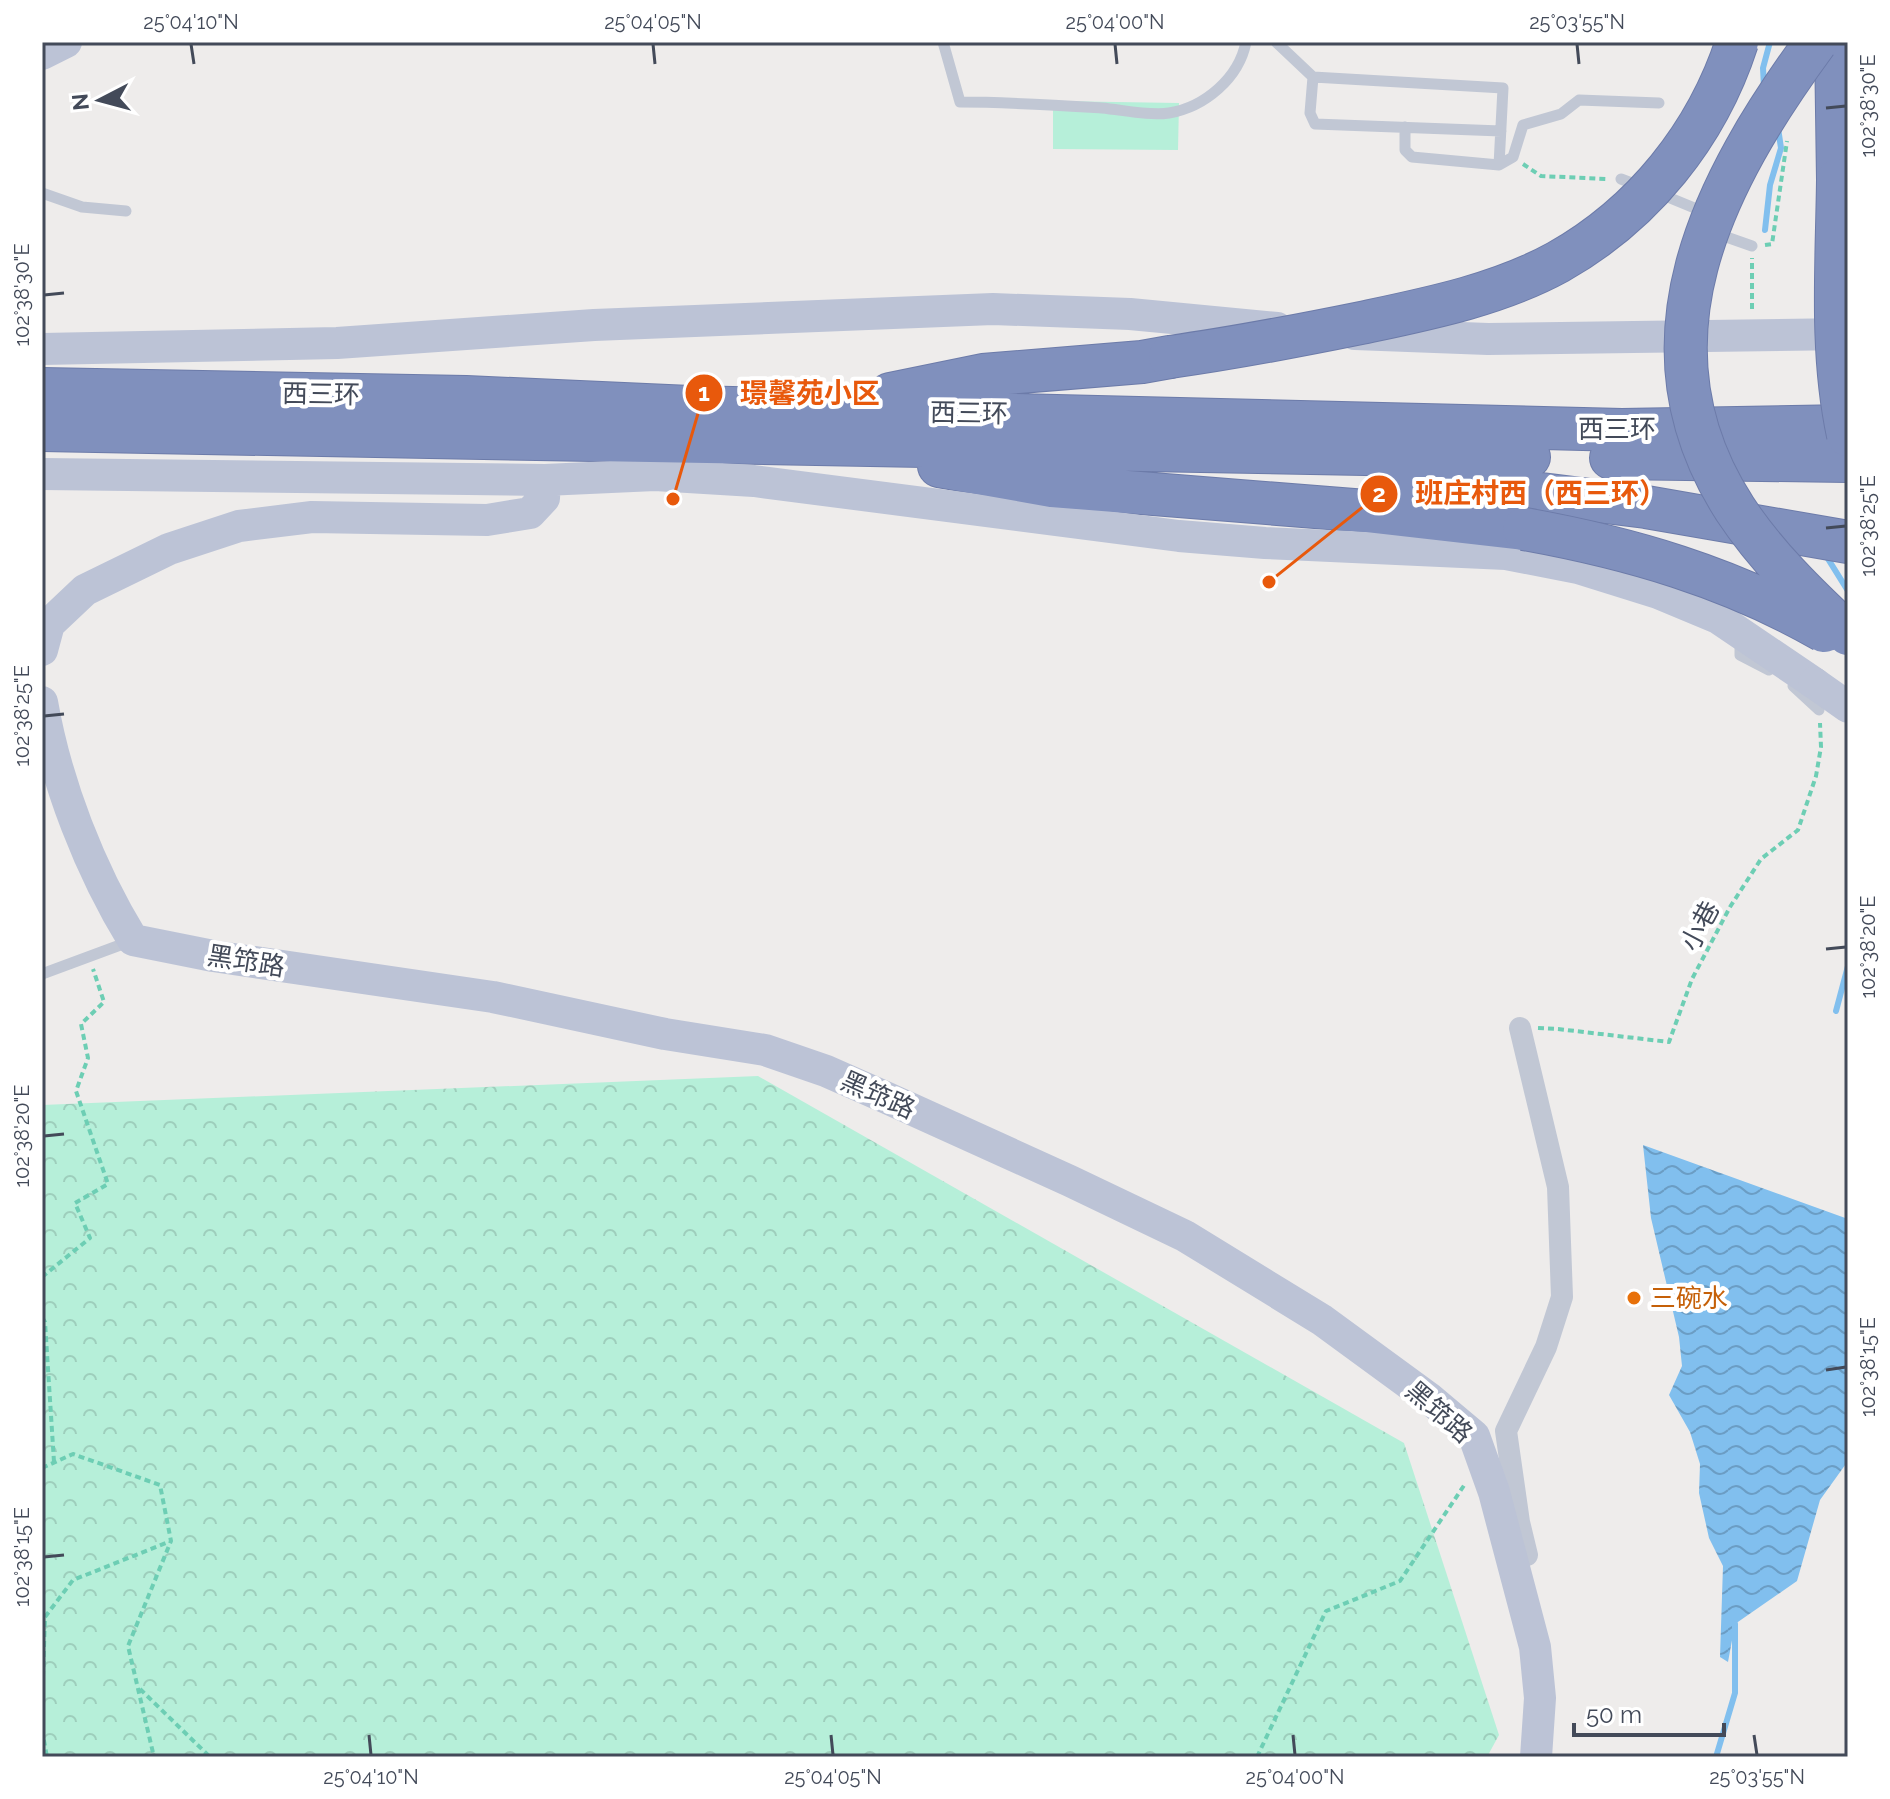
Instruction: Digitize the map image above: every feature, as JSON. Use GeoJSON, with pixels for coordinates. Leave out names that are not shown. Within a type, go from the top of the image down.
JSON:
{"type":"FeatureCollection","features":[{"type":"Feature","properties":{"kind":"highway"},"geometry":{"type":"LineString","coordinates":[[813,426],[983,375],[1142,362],[1255,345],[1444,304],[1503,286],[1556,263],[1599,236],[1636,204],[1673,164],[1701,125],[1722,86],[1737,42]]}},
{"type":"Feature","properties":{"kind":"highway"},"geometry":{"type":"LineString","coordinates":[[1816,42],[1766,115],[1719,201],[1702,244],[1690,288],[1686,365],[1693,415],[1700,438],[1733,506],[1777,563],[1848,634]]}},
{"type":"Feature","properties":{"kind":"highway"},"geometry":{"type":"LineString","coordinates":[[1836,42],[1836,355],[1839,394],[1848,435]]}},
{"type":"Feature","properties":{"kind":"highway"},"geometry":{"type":"LineString","coordinates":[[42,362],[155,390]]}},
{"type":"Feature","properties":{"kind":"highway","name":"西三环"},"geometry":{"type":"LineString","coordinates":[[42,389],[466,397],[813,426],[1176,451],[1848,461]]}},
{"type":"Feature","properties":{"kind":"highway"},"geometry":{"type":"LineString","coordinates":[[1675,429],[1848,405]]}},
{"type":"Feature","properties":{"kind":"highway"},"geometry":{"type":"LineString","coordinates":[[813,426],[1052,486],[1366,511],[1524,529],[1627,551],[1712,577],[1785,608],[1848,645]]}},
{"type":"Feature","properties":{"kind":"highway","name":"西三环"},"geometry":{"type":"LineString","coordinates":[[42,430],[813,426],[1675,429],[1848,426]]}},
{"type":"Feature","properties":{"kind":"highway"},"geometry":{"type":"LineString","coordinates":[[1176,451],[1646,507],[1848,542]]}},
{"type":"Feature","properties":{"kind":"main road"},"geometry":{"type":"LineString","coordinates":[[42,54],[66,42]]}},
{"type":"Feature","properties":{"kind":"main road"},"geometry":{"type":"LineString","coordinates":[[42,349],[337,343],[594,325],[993,309],[1130,314],[1368,335],[1488,339],[1848,334]]}},
{"type":"Feature","properties":{"kind":"main road"},"geometry":{"type":"LineString","coordinates":[[42,474],[545,480],[655,475],[754,481],[1179,536],[1506,554],[1578,568],[1658,593],[1718,618],[1739,631],[1817,695]]}},
{"type":"Feature","properties":{"kind":"main road"},"geometry":{"type":"LineString","coordinates":[[42,650],[49,624],[85,590],[169,549],[239,526],[312,517],[487,520],[530,513],[544,498],[545,480]]}},
{"type":"Feature","properties":{"kind":"main road"},"geometry":{"type":"LineString","coordinates":[[42,702],[46,727],[78,829],[110,904],[133,940]]}},
{"type":"Feature","properties":{"kind":"main road","name":"黑筇路"},"geometry":{"type":"LineString","coordinates":[[133,940],[213,956],[493,997],[665,1034],[765,1050],[826,1071],[1185,1236],[1322,1320],[1430,1399],[1474,1436],[1494,1492],[1535,1647],[1540,1698],[1536,1757]]}},
{"type":"Feature","properties":{"kind":"street"},"geometry":{"type":"LineString","coordinates":[[1520,1028],[1558,1187],[1562,1297],[1546,1347],[1506,1431],[1519,1522],[1540,1608],[1530,1628]]}},
{"type":"Feature","properties":{"kind":"lane"},"geometry":{"type":"LineString","coordinates":[[943,42],[960,102],[1014,102],[1168,113],[1195,105],[1226,84],[1245,51],[1246,42]]}},
{"type":"Feature","properties":{"kind":"lane"},"geometry":{"type":"LineString","coordinates":[[1276,42],[1313,77],[1503,88],[1499,165]]}},
{"type":"Feature","properties":{"kind":"lane"},"geometry":{"type":"LineString","coordinates":[[1313,77],[1310,113],[1315,124],[1501,131]]}},
{"type":"Feature","properties":{"kind":"lane"},"geometry":{"type":"LineString","coordinates":[[1405,127],[1405,150],[1412,157],[1499,165],[1513,157],[1523,125],[1561,114],[1579,100],[1659,103]]}},
{"type":"Feature","properties":{"kind":"lane"},"geometry":{"type":"LineString","coordinates":[[1621,179],[1719,218],[1713,233],[1752,246]]}},
{"type":"Feature","properties":{"kind":"lane"},"geometry":{"type":"LineString","coordinates":[[42,193],[82,207],[126,211]]}},
{"type":"Feature","properties":{"kind":"lane"},"geometry":{"type":"LineString","coordinates":[[1739,631],[1740,655],[1776,674]]}},
{"type":"Feature","properties":{"kind":"lane"},"geometry":{"type":"LineString","coordinates":[[42,974],[133,940]]}},
{"type":"Feature","properties":{"kind":"path"},"geometry":{"type":"LineString","coordinates":[[1513,157],[1541,176],[1621,179]]}},
{"type":"Feature","properties":{"kind":"path"},"geometry":{"type":"LineString","coordinates":[[1752,246],[1752,314]]}},
{"type":"Feature","properties":{"kind":"path","name":"小巷"},"geometry":{"type":"LineString","coordinates":[[1520,1028],[1558,1029],[1669,1042],[1692,979],[1730,907],[1761,859],[1798,830],[1816,776],[1821,747],[1817,695]]}},
{"type":"Feature","properties":{"kind":"path"},"geometry":{"type":"LineString","coordinates":[[42,1277],[90,1238],[75,1203],[108,1184],[76,1091],[88,1058],[81,1024],[104,1002],[88,955]]}},
{"type":"Feature","properties":{"kind":"path"},"geometry":{"type":"LineString","coordinates":[[42,1317],[45,1322],[54,1463]]}},
{"type":"Feature","properties":{"kind":"path"},"geometry":{"type":"LineString","coordinates":[[42,1468],[73,1454],[160,1485],[171,1541],[128,1646],[154,1757]]}},
{"type":"Feature","properties":{"kind":"path"},"geometry":{"type":"LineString","coordinates":[[1257,1757],[1326,1611],[1400,1581],[1482,1459]]}},
{"type":"Feature","properties":{"kind":"path"},"geometry":{"type":"LineString","coordinates":[[42,1707],[45,1617],[73,1580],[171,1541]]}},
{"type":"Feature","properties":{"kind":"path"},"geometry":{"type":"LineString","coordinates":[[137,1687],[210,1757]]}},
{"type":"Feature","properties":{"kind":"path"},"geometry":{"type":"LineString","coordinates":[[42,1730],[47,1757]]}},
{"type":"Feature","properties":{"kind":"green space"},"geometry":{"type":"Polygon","coordinates":[[[1053,101],[1179,103],[1178,150],[1053,149],[1053,101]]]}},
{"type":"Feature","properties":{"kind":"green space"},"geometry":{"type":"Polygon","coordinates":[[[758,1076],[1404,1443],[1499,1735],[1487,1757],[42,1757],[42,1105],[758,1076]]]}},
{"type":"Feature","properties":{"kind":"water","name":"三碗水"},"geometry":{"type":"Polygon","coordinates":[[[1643,1145],[1848,1219],[1848,1461],[1820,1500],[1797,1581],[1735,1624],[1728,1662],[1720,1657],[1723,1566],[1709,1538],[1699,1493],[1700,1464],[1690,1432],[1669,1395],[1682,1366],[1679,1337],[1651,1218],[1643,1145]]]}},
{"type":"Feature","properties":{"kind":"waterway"},"geometry":{"type":"LineString","coordinates":[[1764,87],[1763,68],[1770,42]]}},
{"type":"Feature","properties":{"kind":"waterway"},"geometry":{"type":"LineString","coordinates":[[1765,230],[1770,185],[1781,148],[1778,128]]}},
{"type":"Feature","properties":{"kind":"waterway"},"geometry":{"type":"LineString","coordinates":[[1825,554],[1848,591]]}},
{"type":"Feature","properties":{"kind":"waterway"},"geometry":{"type":"LineString","coordinates":[[1836,1011],[1848,966]]}},
{"type":"Feature","properties":{"kind":"waterway"},"geometry":{"type":"LineString","coordinates":[[1716,1757],[1735,1693],[1735,1624]]}},
{"type":"Feature","properties":{"kind":"place","name":"璟馨苑小区"},"geometry":{"type":"Point","coordinates":[673,499]}},
{"type":"Feature","properties":{"kind":"place","name":"班庄村西（西三环）"},"geometry":{"type":"Point","coordinates":[1269,582]}},
{"type":"Feature","properties":{"kind":"place","name":"三碗水"},"geometry":{"type":"Point","coordinates":[1634,1298]}}]}
